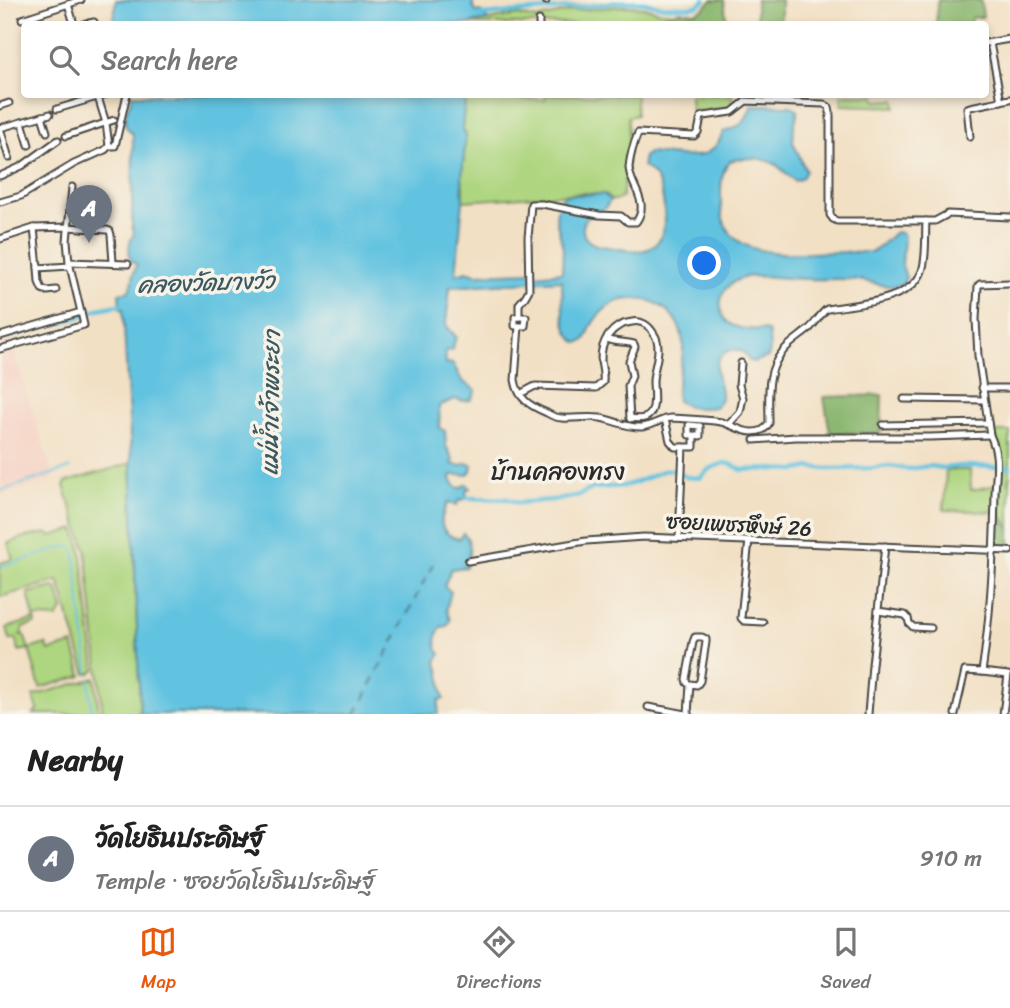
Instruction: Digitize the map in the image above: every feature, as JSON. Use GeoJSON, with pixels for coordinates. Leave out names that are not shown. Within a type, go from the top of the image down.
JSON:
{"type":"FeatureCollection","features":[{"type":"Feature","properties":{"kind":"street"},"geometry":{"type":"LineString","coordinates":[[22,19],[81,0]]}},
{"type":"Feature","properties":{"kind":"street"},"geometry":{"type":"LineString","coordinates":[[68,5],[73,21]]}},
{"type":"Feature","properties":{"kind":"street"},"geometry":{"type":"LineString","coordinates":[[989,43],[1010,39]]}},
{"type":"Feature","properties":{"kind":"street"},"geometry":{"type":"LineString","coordinates":[[989,47],[1001,101]]}},
{"type":"Feature","properties":{"kind":"street"},"geometry":{"type":"LineString","coordinates":[[57,109],[91,98]]}},
{"type":"Feature","properties":{"kind":"street"},"geometry":{"type":"LineString","coordinates":[[98,98],[106,123],[109,146]]}},
{"type":"Feature","properties":{"kind":"street"},"geometry":{"type":"LineString","coordinates":[[0,202],[21,196],[74,164],[109,146],[115,146],[126,98]]}},
{"type":"Feature","properties":{"kind":"street"},"geometry":{"type":"LineString","coordinates":[[970,137],[967,108],[1010,99]]}},
{"type":"Feature","properties":{"kind":"street"},"geometry":{"type":"LineString","coordinates":[[926,221],[923,268],[916,280],[899,294],[827,309],[815,324],[784,350],[773,366],[768,382],[769,423],[763,430],[751,432],[717,421],[668,418],[639,428],[603,418],[554,417],[529,405],[516,388],[519,326],[525,326],[526,317],[519,317],[519,304],[529,290],[530,205],[540,203],[599,215],[621,216],[636,222],[640,217],[640,201],[629,167],[638,133],[694,136],[698,132],[699,120],[704,116],[732,112],[746,101],[824,104],[829,107],[830,112],[830,215],[833,219],[935,221],[948,214],[1010,217]]}},
{"type":"Feature","properties":{"kind":"street"},"geometry":{"type":"LineString","coordinates":[[0,106],[9,103]]}},
{"type":"Feature","properties":{"kind":"street"},"geometry":{"type":"LineString","coordinates":[[9,158],[0,128],[50,114]]}},
{"type":"Feature","properties":{"kind":"street"},"geometry":{"type":"LineString","coordinates":[[42,116],[47,132]]}},
{"type":"Feature","properties":{"kind":"street"},"geometry":{"type":"LineString","coordinates":[[66,136],[114,120]]}},
{"type":"Feature","properties":{"kind":"street"},"geometry":{"type":"LineString","coordinates":[[22,122],[29,145]]}},
{"type":"Feature","properties":{"kind":"street"},"geometry":{"type":"LineString","coordinates":[[0,176],[22,166],[58,141]]}},
{"type":"Feature","properties":{"kind":"street"},"geometry":{"type":"LineString","coordinates":[[0,349],[85,326],[69,265],[68,227],[72,187]]}},
{"type":"Feature","properties":{"kind":"street"},"geometry":{"type":"LineString","coordinates":[[34,228],[39,282],[44,291],[56,290]]}},
{"type":"Feature","properties":{"kind":"street"},"geometry":{"type":"LineString","coordinates":[[0,239],[34,228],[107,230],[111,235],[113,262]]}},
{"type":"Feature","properties":{"kind":"street"},"geometry":{"type":"LineString","coordinates":[[38,268],[113,262],[128,264]]}},
{"type":"Feature","properties":{"kind":"street"},"geometry":{"type":"LineString","coordinates":[[982,672],[995,550],[998,462],[996,447],[990,435],[977,344],[978,286],[987,283],[1010,283]]}},
{"type":"Feature","properties":{"kind":"street"},"geometry":{"type":"LineString","coordinates":[[0,335],[82,316]]}},
{"type":"Feature","properties":{"kind":"street"},"geometry":{"type":"LineString","coordinates":[[520,394],[535,386],[586,389],[600,386],[603,382],[601,358],[609,333],[621,324],[634,321],[647,325],[654,332],[659,351],[653,375],[652,413],[643,419],[630,418]]}},
{"type":"Feature","properties":{"kind":"street"},"geometry":{"type":"LineString","coordinates":[[606,339],[615,343],[631,343],[635,348],[629,361],[632,376],[628,386],[630,418],[626,426]]}},
{"type":"Feature","properties":{"kind":"street"},"geometry":{"type":"LineString","coordinates":[[729,424],[740,412],[743,398],[739,385],[741,362]]}},
{"type":"Feature","properties":{"kind":"street"},"geometry":{"type":"LineString","coordinates":[[982,388],[1010,388]]}},
{"type":"Feature","properties":{"kind":"street"},"geometry":{"type":"LineString","coordinates":[[904,399],[984,401]]}},
{"type":"Feature","properties":{"kind":"street"},"geometry":{"type":"LineString","coordinates":[[665,419],[672,445],[675,447],[694,447],[694,435]]}},
{"type":"Feature","properties":{"kind":"street"},"geometry":{"type":"LineString","coordinates":[[883,425],[988,423]]}},
{"type":"Feature","properties":{"kind":"street"},"geometry":{"type":"LineString","coordinates":[[754,440],[796,437],[990,435]]}},
{"type":"Feature","properties":{"kind":"street"},"geometry":{"type":"LineString","coordinates":[[679,538],[683,447]]}},
{"type":"Feature","properties":{"kind":"street","name":"ซอยเพชรหึงษ์ 26"},"geometry":{"type":"LineString","coordinates":[[468,561],[586,541],[644,537],[1010,551]]}},
{"type":"Feature","properties":{"kind":"street"},"geometry":{"type":"LineString","coordinates":[[749,540],[741,618],[744,621],[763,622]]}},
{"type":"Feature","properties":{"kind":"street"},"geometry":{"type":"LineString","coordinates":[[868,714],[886,546]]}},
{"type":"Feature","properties":{"kind":"street"},"geometry":{"type":"LineString","coordinates":[[878,611],[905,615],[913,627],[931,628]]}},
{"type":"Feature","properties":{"kind":"street"},"geometry":{"type":"LineString","coordinates":[[702,636],[706,642],[700,681],[697,685],[690,684],[686,679],[693,642],[695,637],[702,636]]}},
{"type":"Feature","properties":{"kind":"street"},"geometry":{"type":"LineString","coordinates":[[956,714],[965,671],[1008,675],[1003,714]]}},
{"type":"Feature","properties":{"kind":"street"},"geometry":{"type":"LineString","coordinates":[[648,707],[687,714],[690,684]]}},
{"type":"Feature","properties":{"kind":"shaded area"},"geometry":{"type":"Polygon","coordinates":[[[10,340],[54,479],[0,495],[0,343],[10,340]]]}},
{"type":"Feature","properties":{"kind":"green space"},"geometry":{"type":"Polygon","coordinates":[[[712,0],[724,0],[727,21],[656,21],[679,11],[695,13],[712,0]]]}},
{"type":"Feature","properties":{"kind":"green space"},"geometry":{"type":"Polygon","coordinates":[[[756,0],[781,0],[781,19],[756,21],[756,0]]]}},
{"type":"Feature","properties":{"kind":"green space"},"geometry":{"type":"Polygon","coordinates":[[[938,0],[981,0],[983,17],[971,18],[971,21],[936,21],[938,0]]]}},
{"type":"Feature","properties":{"kind":"green space"},"geometry":{"type":"Polygon","coordinates":[[[623,6],[673,13],[656,21],[482,21],[519,15],[536,19],[571,11],[623,6]]]}},
{"type":"Feature","properties":{"kind":"green space"},"geometry":{"type":"Polygon","coordinates":[[[468,98],[636,98],[636,115],[628,117],[629,154],[624,155],[628,161],[622,197],[610,200],[606,195],[584,193],[463,201],[462,175],[466,135],[462,128],[465,101],[468,98]]]}},
{"type":"Feature","properties":{"kind":"green space"},"geometry":{"type":"Polygon","coordinates":[[[690,98],[732,98],[733,107],[691,111],[690,98]]]}},
{"type":"Feature","properties":{"kind":"green space"},"geometry":{"type":"Polygon","coordinates":[[[841,98],[876,98],[876,101],[895,100],[896,107],[842,105],[841,98]]]}},
{"type":"Feature","properties":{"kind":"green space"},"geometry":{"type":"Polygon","coordinates":[[[882,395],[881,433],[830,433],[824,397],[882,395]]]}},
{"type":"Feature","properties":{"kind":"green space"},"geometry":{"type":"Polygon","coordinates":[[[992,432],[1010,432],[1010,528],[998,512],[944,510],[946,470],[970,470],[971,490],[998,485],[1001,461],[992,432]]]}},
{"type":"Feature","properties":{"kind":"green space"},"geometry":{"type":"Polygon","coordinates":[[[131,463],[140,714],[103,714],[86,550],[64,486],[66,482],[131,463]]]}},
{"type":"Feature","properties":{"kind":"green space"},"geometry":{"type":"Polygon","coordinates":[[[997,511],[1010,528],[1010,548],[997,547],[997,511]]]}},
{"type":"Feature","properties":{"kind":"green space"},"geometry":{"type":"Polygon","coordinates":[[[75,529],[81,549],[95,670],[86,674],[59,582],[0,597],[0,563],[13,559],[8,543],[24,537],[47,533],[51,536],[75,529]]]}},
{"type":"Feature","properties":{"kind":"green space"},"geometry":{"type":"Polygon","coordinates":[[[54,587],[63,610],[57,618],[34,617],[28,593],[54,587]]]}},
{"type":"Feature","properties":{"kind":"green space"},"geometry":{"type":"Polygon","coordinates":[[[35,619],[36,623],[22,628],[23,633],[20,635],[24,635],[29,649],[19,651],[16,639],[10,640],[7,628],[35,619]]]}},
{"type":"Feature","properties":{"kind":"green space"},"geometry":{"type":"Polygon","coordinates":[[[46,644],[49,651],[73,644],[82,676],[40,688],[29,649],[46,644]]]}},
{"type":"Feature","properties":{"kind":"green space"},"geometry":{"type":"Polygon","coordinates":[[[95,678],[99,714],[33,714],[38,709],[33,696],[95,678]]]}},
{"type":"Feature","properties":{"kind":"water"},"geometry":{"type":"Polygon","coordinates":[[[116,0],[473,0],[475,11],[483,13],[488,20],[112,21],[116,0]]]}},
{"type":"Feature","properties":{"kind":"water","name":"แม่น้ำเจ้าพระยา"},"geometry":{"type":"Polygon","coordinates":[[[468,98],[465,101],[462,128],[466,135],[456,274],[467,271],[476,274],[531,272],[535,275],[562,272],[563,248],[556,219],[557,208],[566,195],[604,194],[610,200],[606,207],[584,221],[584,236],[592,243],[634,251],[645,250],[653,246],[663,231],[664,210],[658,182],[643,166],[645,155],[702,155],[718,143],[723,132],[742,123],[752,105],[792,106],[798,111],[793,142],[806,171],[802,178],[795,181],[768,161],[751,158],[729,162],[723,176],[721,203],[723,220],[730,233],[752,248],[797,253],[871,252],[895,232],[901,233],[904,236],[902,265],[906,278],[902,285],[891,286],[852,279],[758,276],[733,282],[722,296],[721,309],[724,317],[738,328],[768,331],[770,351],[768,357],[754,362],[735,350],[718,359],[716,370],[721,398],[715,407],[705,408],[690,407],[677,401],[683,349],[681,333],[673,317],[653,302],[635,299],[616,302],[598,316],[584,341],[578,343],[572,338],[565,323],[562,280],[450,287],[446,325],[456,337],[452,350],[445,351],[446,363],[453,364],[462,381],[476,390],[471,400],[455,399],[439,406],[440,428],[445,431],[446,446],[453,459],[452,464],[472,465],[467,475],[452,475],[451,479],[456,487],[461,488],[467,484],[470,488],[466,491],[467,498],[458,501],[457,505],[448,503],[442,520],[443,529],[447,533],[459,539],[463,533],[466,536],[469,549],[466,567],[451,569],[444,586],[451,592],[446,609],[450,620],[447,626],[441,627],[436,641],[441,654],[436,661],[444,699],[439,700],[438,714],[140,714],[131,455],[123,309],[120,308],[119,293],[129,291],[137,265],[130,260],[130,243],[134,234],[133,135],[125,123],[126,112],[132,100],[468,98]]]}},
{"type":"Feature","properties":{"kind":"waterway"},"geometry":{"type":"LineString","coordinates":[[482,15],[620,2],[691,7],[705,0]]}},
{"type":"Feature","properties":{"kind":"waterway","name":"คลองวัดบางวัว"},"geometry":{"type":"LineString","coordinates":[[0,339],[98,309],[124,304]]}},
{"type":"Feature","properties":{"kind":"waterway"},"geometry":{"type":"LineString","coordinates":[[467,498],[508,499],[518,503],[563,499],[594,488],[624,486],[665,470],[676,470],[686,477],[700,478],[709,469],[724,463],[742,470],[890,466],[908,469],[930,466],[1010,467]]}},
{"type":"Feature","properties":{"kind":"waterway"},"geometry":{"type":"LineString","coordinates":[[0,491],[70,468]]}},
{"type":"Feature","properties":{"kind":"waterway"},"geometry":{"type":"LineString","coordinates":[[0,567],[68,546],[73,549],[88,672]]}},
{"type":"Feature","properties":{"kind":"waterway"},"geometry":{"type":"LineString","coordinates":[[89,680],[92,713]]}},
{"type":"Feature","properties":{"kind":"ferry route"},"geometry":{"type":"LineString","coordinates":[[356,714],[433,564]]}},
{"type":"Feature","properties":{"kind":"place","name":"วัดโยธินประดิษฐ์"},"geometry":{"type":"Point","coordinates":[89,243]}},
{"type":"Feature","properties":{"kind":"district","name":"บ้านคลองทรง"},"geometry":{"type":"Point","coordinates":[558,472]}}]}
